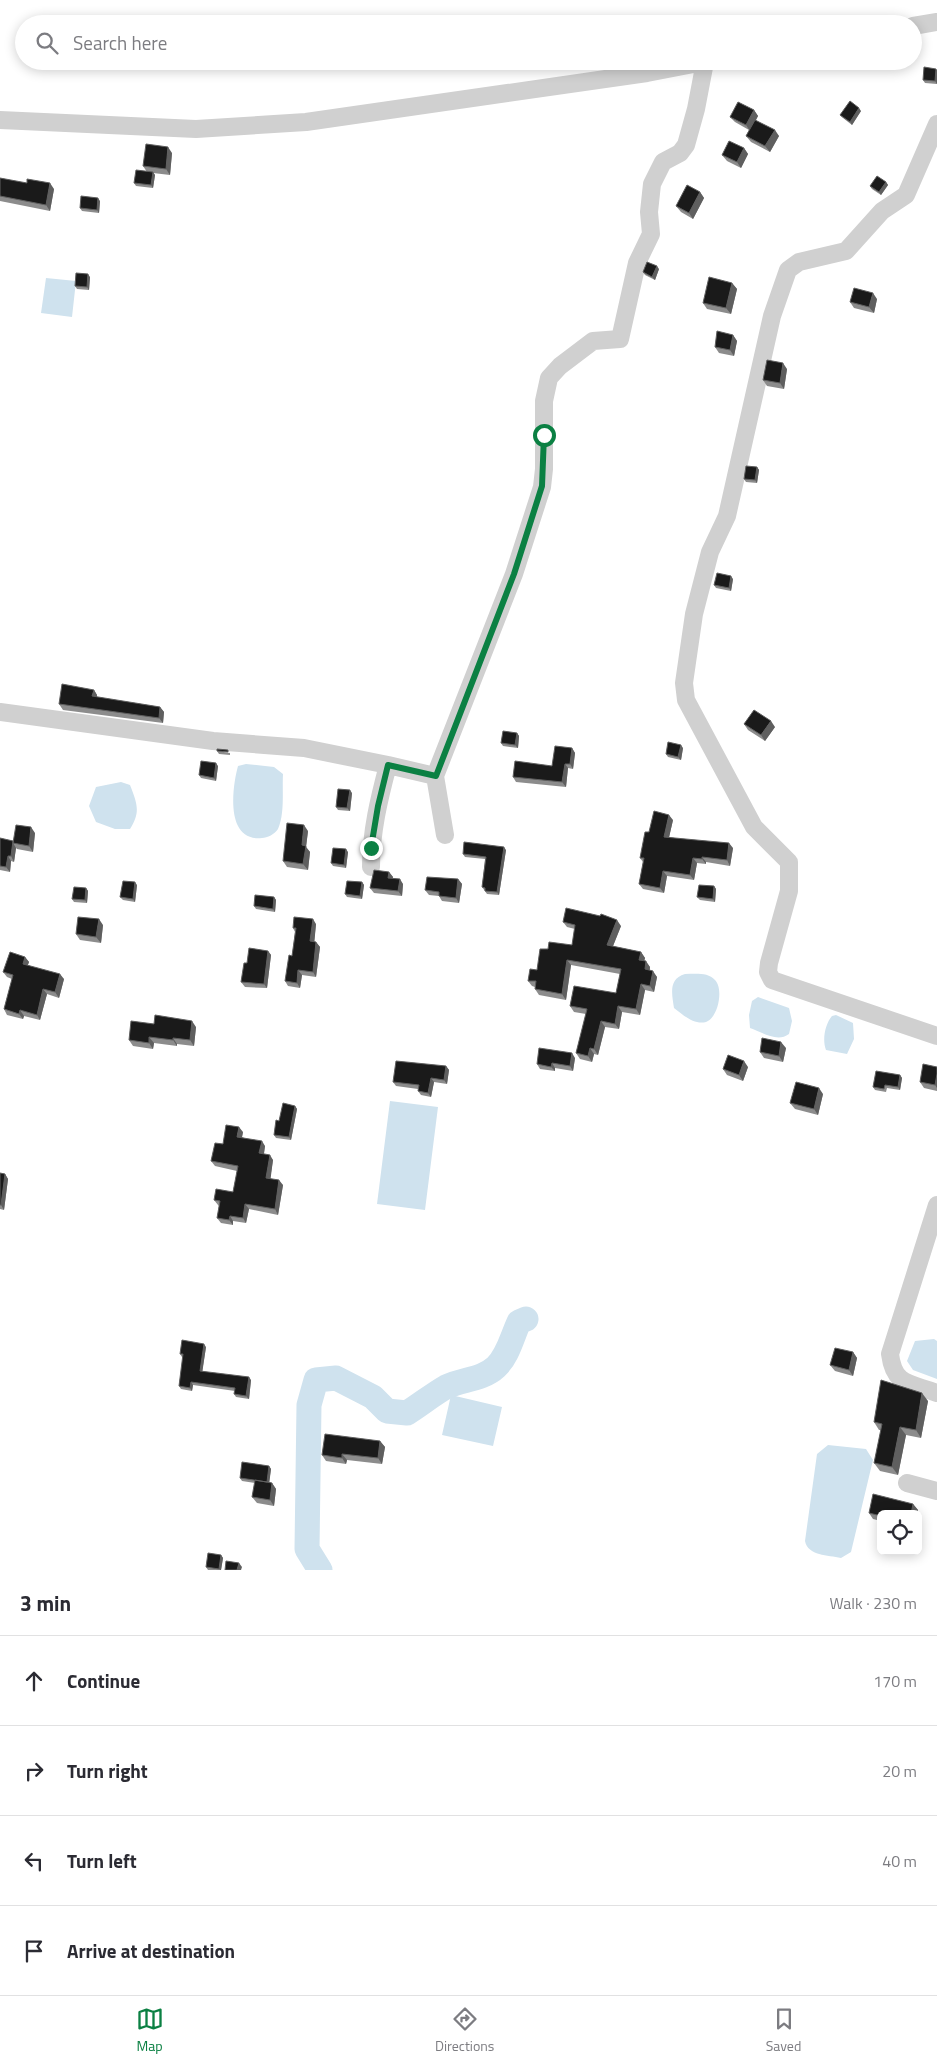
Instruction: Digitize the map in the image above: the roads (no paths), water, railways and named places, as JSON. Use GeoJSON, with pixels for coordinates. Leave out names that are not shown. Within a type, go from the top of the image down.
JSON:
{"type":"FeatureCollection","features":[{"type":"Feature","properties":{"kind":"street"},"geometry":{"type":"LineString","coordinates":[[922,24],[937,22]]}},
{"type":"Feature","properties":{"kind":"street"},"geometry":{"type":"LineString","coordinates":[[0,120],[196,130],[306,122],[652,70]]}},
{"type":"Feature","properties":{"kind":"street"},"geometry":{"type":"LineString","coordinates":[[445,835],[436,776],[514,574],[542,486],[544,469],[544,401],[549,378],[560,366],[593,341],[620,339],[637,263],[651,234],[649,212],[652,184],[663,162],[680,152],[686,145],[696,110],[704,70]]}},
{"type":"Feature","properties":{"kind":"street"},"geometry":{"type":"LineString","coordinates":[[937,124],[906,195],[882,211],[846,251],[799,262],[788,270],[770,326],[727,516],[710,552],[694,614],[684,683],[686,700],[754,827],[789,862],[789,891],[769,963],[768,972],[772,980],[937,1036]]}},
{"type":"Feature","properties":{"kind":"street"},"geometry":{"type":"LineString","coordinates":[[0,712],[214,741],[304,748],[436,776]]}},
{"type":"Feature","properties":{"kind":"street"},"geometry":{"type":"LineString","coordinates":[[371,867],[371,848],[378,806],[388,765]]}},
{"type":"Feature","properties":{"kind":"street"},"geometry":{"type":"LineString","coordinates":[[937,1205],[890,1354],[892,1369],[899,1379],[937,1393]]}},
{"type":"Feature","properties":{"kind":"street"},"geometry":{"type":"LineString","coordinates":[[907,1483],[937,1491]]}},
{"type":"Feature","properties":{"kind":"water"},"geometry":{"type":"Polygon","coordinates":[[[46,278],[76,281],[72,317],[41,313],[46,278]]]}},
{"type":"Feature","properties":{"kind":"water"},"geometry":{"type":"Polygon","coordinates":[[[246,764],[274,767],[283,774],[280,823],[277,831],[262,838],[250,837],[242,832],[234,812],[234,787],[238,766],[246,764]]]}},
{"type":"Feature","properties":{"kind":"water"},"geometry":{"type":"Polygon","coordinates":[[[121,782],[130,785],[137,807],[136,817],[130,829],[115,829],[96,822],[89,806],[96,787],[121,782]]]}},
{"type":"Feature","properties":{"kind":"water"},"geometry":{"type":"Polygon","coordinates":[[[685,974],[709,976],[718,984],[718,1003],[714,1015],[706,1022],[693,1021],[674,1008],[672,988],[676,979],[685,974]]]}},
{"type":"Feature","properties":{"kind":"water"},"geometry":{"type":"Polygon","coordinates":[[[758,997],[789,1008],[792,1021],[789,1034],[775,1037],[750,1028],[749,1015],[752,1001],[758,997]]]}},
{"type":"Feature","properties":{"kind":"water"},"geometry":{"type":"Polygon","coordinates":[[[836,1015],[853,1023],[854,1039],[847,1054],[826,1050],[824,1037],[826,1028],[832,1016],[836,1015]]]}},
{"type":"Feature","properties":{"kind":"water"},"geometry":{"type":"Polygon","coordinates":[[[390,1101],[438,1107],[425,1210],[377,1204],[390,1101]]]}},
{"type":"Feature","properties":{"kind":"water"},"geometry":{"type":"Polygon","coordinates":[[[934,1339],[937,1341],[937,1379],[913,1370],[907,1361],[915,1341],[934,1339]]]}},
{"type":"Feature","properties":{"kind":"water"},"geometry":{"type":"Polygon","coordinates":[[[451,1395],[502,1407],[493,1446],[442,1435],[451,1395]]]}},
{"type":"Feature","properties":{"kind":"water"},"geometry":{"type":"Polygon","coordinates":[[[828,1445],[866,1449],[873,1460],[851,1552],[841,1558],[814,1552],[810,1550],[805,1541],[817,1454],[828,1445]]]}},
{"type":"Feature","properties":{"kind":"waterway"},"geometry":{"type":"LineString","coordinates":[[320,1570],[307,1549],[309,1405],[316,1380],[336,1378],[373,1397],[387,1411],[407,1413],[446,1387],[478,1377],[496,1367],[507,1352],[519,1322],[526,1319]]}}]}
